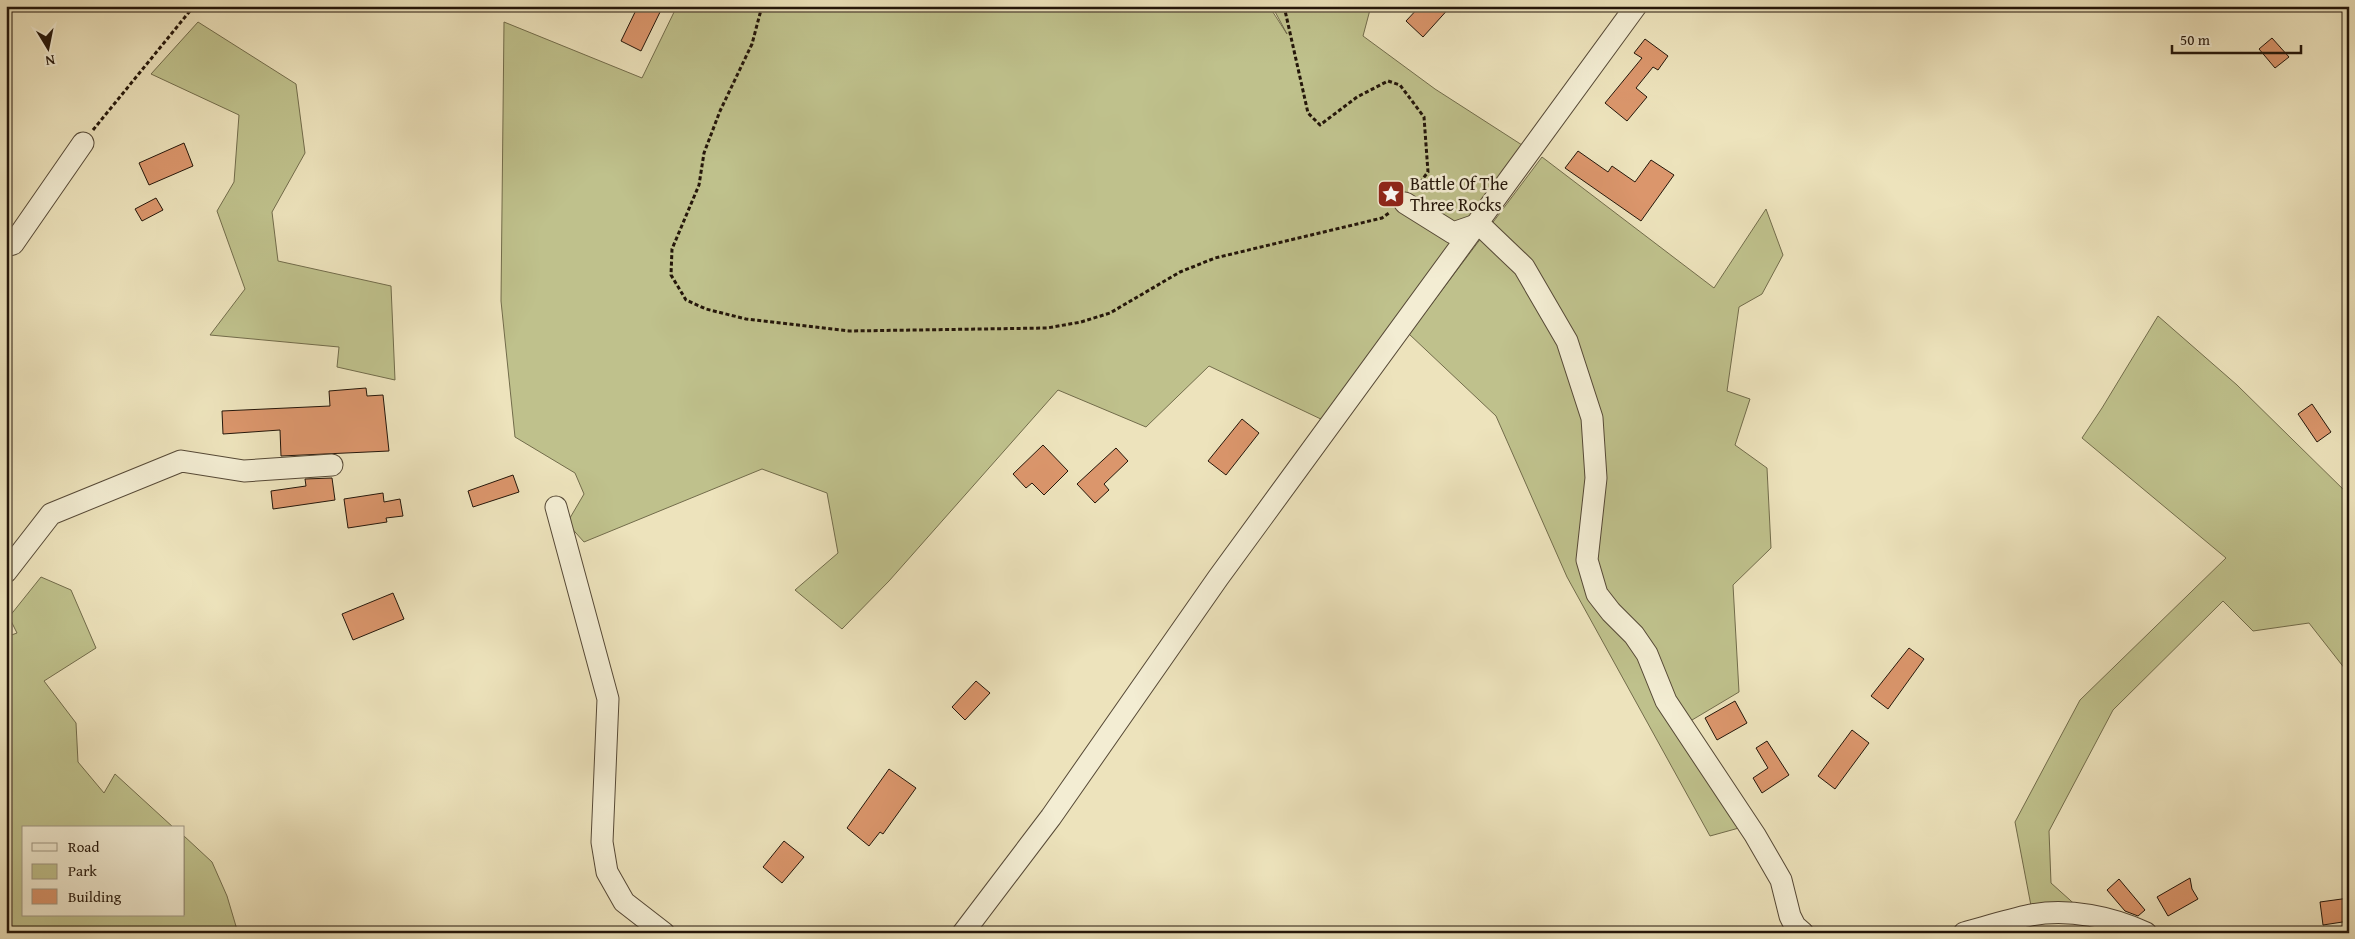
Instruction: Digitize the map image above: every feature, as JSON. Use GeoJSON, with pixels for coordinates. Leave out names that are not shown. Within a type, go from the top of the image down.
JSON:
{"type":"FeatureCollection","features":[{"type":"Feature","properties":{"kind":"street"},"geometry":{"type":"LineString","coordinates":[[963,933],[1051,817],[1218,578],[1479,224],[1636,6]]}},
{"type":"Feature","properties":{"kind":"street"},"geometry":{"type":"LineString","coordinates":[[6,246],[12,244],[83,143]]}},
{"type":"Feature","properties":{"kind":"street"},"geometry":{"type":"LineString","coordinates":[[1405,203],[1454,233],[1479,224]]}},
{"type":"Feature","properties":{"kind":"street"},"geometry":{"type":"LineString","coordinates":[[1479,224],[1524,267],[1567,341],[1592,418],[1596,478],[1588,560],[1597,594],[1611,612],[1634,635],[1647,654],[1666,701],[1755,835],[1781,880],[1790,916],[1795,926],[1804,933]]}},
{"type":"Feature","properties":{"kind":"street"},"geometry":{"type":"LineString","coordinates":[[6,572],[51,514],[182,460],[244,471],[332,465]]}},
{"type":"Feature","properties":{"kind":"street"},"geometry":{"type":"LineString","coordinates":[[556,507],[608,699],[602,842],[607,872],[624,902],[664,933]]}},
{"type":"Feature","properties":{"kind":"street"},"geometry":{"type":"LineString","coordinates":[[1964,933],[2032,915],[2074,913],[2123,922],[2146,933]]}},
{"type":"Feature","properties":{"kind":"path"},"geometry":{"type":"LineString","coordinates":[[83,143],[194,6]]}},
{"type":"Feature","properties":{"kind":"path"},"geometry":{"type":"LineString","coordinates":[[762,6],[752,44],[720,111],[704,153],[699,185],[672,249],[671,275],[686,300],[706,309],[746,319],[848,331],[1047,328],[1081,322],[1110,312],[1180,272],[1215,258],[1382,218],[1405,203],[1428,172],[1424,117],[1400,85],[1388,81],[1357,97],[1320,125],[1308,113],[1284,6]]}},
{"type":"Feature","properties":{"kind":"green space"},"geometry":{"type":"Polygon","coordinates":[[[677,6],[1269,6],[1287,34],[1272,6],[1371,6],[1363,36],[1435,89],[1522,145],[1325,421],[1209,366],[1146,427],[1058,390],[889,581],[842,629],[795,590],[838,553],[827,493],[762,469],[584,542],[567,523],[584,494],[575,473],[515,437],[501,301],[504,22],[642,78],[677,6]]]}},
{"type":"Feature","properties":{"kind":"green space"},"geometry":{"type":"Polygon","coordinates":[[[198,22],[296,84],[305,153],[272,212],[278,261],[391,286],[395,380],[337,367],[339,347],[210,335],[245,289],[217,211],[234,182],[239,115],[151,74],[198,22]]]}},
{"type":"Feature","properties":{"kind":"green space"},"geometry":{"type":"Polygon","coordinates":[[[1542,157],[1714,288],[1766,209],[1783,255],[1762,294],[1739,307],[1727,391],[1750,399],[1735,445],[1767,468],[1771,548],[1733,585],[1739,692],[1687,723],[1757,823],[1710,836],[1567,577],[1496,416],[1409,334],[1542,157]]]}},
{"type":"Feature","properties":{"kind":"green space"},"geometry":{"type":"Polygon","coordinates":[[[2158,316],[2237,385],[2349,495],[2349,674],[2309,623],[2253,631],[2223,601],[2113,710],[2049,831],[2051,883],[2080,909],[2032,911],[2015,822],[2080,700],[2226,558],[2082,438],[2158,316]]]}},
{"type":"Feature","properties":{"kind":"green space"},"geometry":{"type":"Polygon","coordinates":[[[41,577],[71,590],[96,648],[44,681],[76,723],[78,762],[104,793],[115,774],[172,826],[22,826],[22,916],[185,916],[185,837],[212,862],[227,896],[238,933],[6,933],[6,637],[17,633],[9,617],[41,577]]]}},
{"type":"Feature","properties":{"kind":"building"},"geometry":{"type":"Polygon","coordinates":[[[638,6],[663,6],[641,51],[621,41],[638,6]]]}},
{"type":"Feature","properties":{"kind":"building"},"geometry":{"type":"Polygon","coordinates":[[[1420,6],[1451,6],[1423,37],[1406,21],[1420,6]]]}},
{"type":"Feature","properties":{"kind":"building"},"geometry":{"type":"Polygon","coordinates":[[[2272,38],[2289,57],[2275,68],[2259,49],[2272,38]]]}},
{"type":"Feature","properties":{"kind":"building"},"geometry":{"type":"Polygon","coordinates":[[[1645,39],[1668,56],[1658,70],[1653,67],[1636,88],[1647,97],[1627,121],[1605,103],[1642,58],[1634,53],[1645,39]]]}},
{"type":"Feature","properties":{"kind":"building"},"geometry":{"type":"Polygon","coordinates":[[[184,143],[193,166],[149,185],[139,163],[184,143]]]}},
{"type":"Feature","properties":{"kind":"building"},"geometry":{"type":"Polygon","coordinates":[[[1578,151],[1608,172],[1612,166],[1635,182],[1651,160],[1674,175],[1641,221],[1565,168],[1578,151]]]}},
{"type":"Feature","properties":{"kind":"building"},"geometry":{"type":"Polygon","coordinates":[[[156,198],[163,210],[142,221],[135,209],[156,198]]]}},
{"type":"Feature","properties":{"kind":"building"},"geometry":{"type":"Polygon","coordinates":[[[366,388],[367,396],[383,395],[389,451],[281,456],[280,430],[223,434],[222,411],[330,406],[329,391],[366,388]]]}},
{"type":"Feature","properties":{"kind":"building"},"geometry":{"type":"Polygon","coordinates":[[[2312,404],[2331,432],[2317,442],[2298,414],[2312,404]]]}},
{"type":"Feature","properties":{"kind":"building"},"geometry":{"type":"Polygon","coordinates":[[[1242,419],[1259,433],[1226,475],[1208,461],[1242,419]]]}},
{"type":"Feature","properties":{"kind":"building"},"geometry":{"type":"Polygon","coordinates":[[[1043,445],[1068,471],[1044,495],[1032,483],[1026,488],[1013,474],[1043,445]]]}},
{"type":"Feature","properties":{"kind":"building"},"geometry":{"type":"Polygon","coordinates":[[[1116,448],[1128,461],[1104,484],[1109,490],[1095,503],[1077,484],[1116,448]]]}},
{"type":"Feature","properties":{"kind":"building"},"geometry":{"type":"Polygon","coordinates":[[[513,475],[519,492],[473,507],[468,491],[513,475]]]}},
{"type":"Feature","properties":{"kind":"building"},"geometry":{"type":"Polygon","coordinates":[[[332,478],[335,500],[273,509],[271,491],[306,486],[305,479],[332,478]]]}},
{"type":"Feature","properties":{"kind":"building"},"geometry":{"type":"Polygon","coordinates":[[[383,493],[384,502],[400,499],[403,516],[386,518],[387,522],[348,528],[344,499],[383,493]]]}},
{"type":"Feature","properties":{"kind":"building"},"geometry":{"type":"Polygon","coordinates":[[[393,593],[404,619],[353,640],[342,614],[393,593]]]}},
{"type":"Feature","properties":{"kind":"building"},"geometry":{"type":"Polygon","coordinates":[[[1909,648],[1924,659],[1888,709],[1871,696],[1909,648]]]}},
{"type":"Feature","properties":{"kind":"building"},"geometry":{"type":"Polygon","coordinates":[[[976,681],[990,693],[965,720],[952,707],[976,681]]]}},
{"type":"Feature","properties":{"kind":"building"},"geometry":{"type":"Polygon","coordinates":[[[1735,701],[1747,723],[1717,740],[1705,718],[1735,701]]]}},
{"type":"Feature","properties":{"kind":"building"},"geometry":{"type":"Polygon","coordinates":[[[1852,730],[1869,743],[1835,789],[1818,776],[1852,730]]]}},
{"type":"Feature","properties":{"kind":"building"},"geometry":{"type":"Polygon","coordinates":[[[1767,741],[1789,775],[1762,793],[1753,778],[1768,768],[1756,748],[1767,741]]]}},
{"type":"Feature","properties":{"kind":"building"},"geometry":{"type":"Polygon","coordinates":[[[889,769],[916,788],[883,834],[880,832],[869,846],[847,828],[889,769]]]}},
{"type":"Feature","properties":{"kind":"building"},"geometry":{"type":"Polygon","coordinates":[[[784,841],[804,857],[782,883],[763,867],[784,841]]]}},
{"type":"Feature","properties":{"kind":"building"},"geometry":{"type":"Polygon","coordinates":[[[2190,878],[2192,889],[2198,899],[2168,916],[2157,897],[2190,878]]]}},
{"type":"Feature","properties":{"kind":"building"},"geometry":{"type":"Polygon","coordinates":[[[2119,879],[2145,910],[2138,916],[2125,911],[2107,890],[2119,879]]]}},
{"type":"Feature","properties":{"kind":"building"},"geometry":{"type":"Polygon","coordinates":[[[2349,898],[2349,921],[2323,925],[2320,902],[2349,898]]]}},
{"type":"Feature","properties":{"kind":"place","name":"Battle Of The Three Rocks"},"geometry":{"type":"Point","coordinates":[1391,194]}}]}
